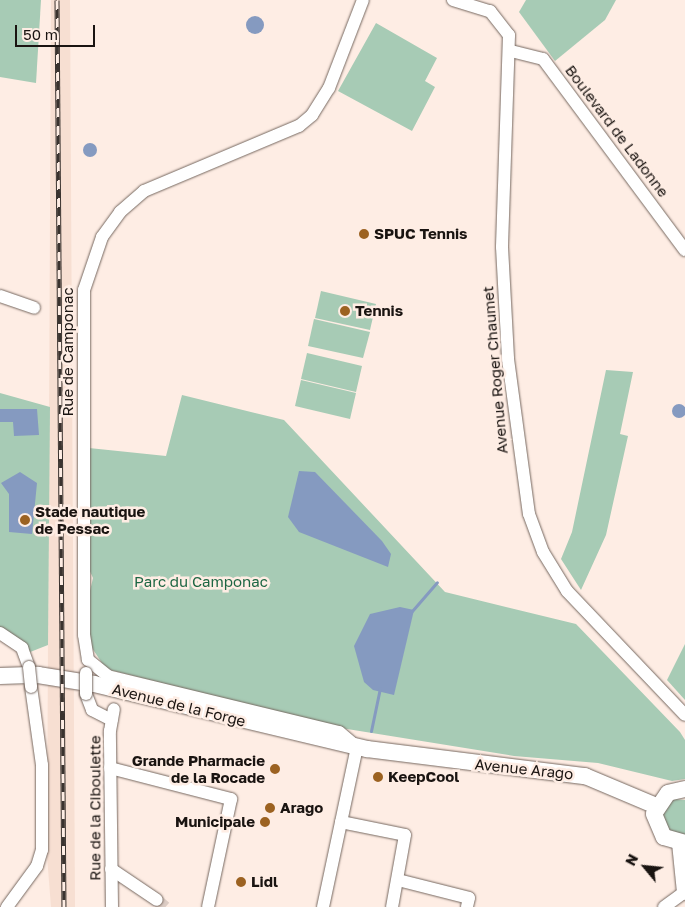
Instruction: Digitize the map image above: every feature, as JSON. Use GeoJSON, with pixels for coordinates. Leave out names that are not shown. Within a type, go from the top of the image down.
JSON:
{"type":"FeatureCollection","features":[{"type":"Feature","properties":{"kind":"main road","name":"Avenue de la Forge"},"geometry":{"type":"LineString","coordinates":[[0,676],[38,675],[94,684],[357,746]]}},
{"type":"Feature","properties":{"kind":"main road","name":"Avenue Arago"},"geometry":{"type":"LineString","coordinates":[[357,746],[585,776],[656,806]]}},
{"type":"Feature","properties":{"kind":"main road"},"geometry":{"type":"LineString","coordinates":[[685,789],[668,793],[656,806],[659,831],[682,843],[685,892]]}},
{"type":"Feature","properties":{"kind":"street","name":"Rue de Camponac"},"geometry":{"type":"LineString","coordinates":[[113,715],[92,710],[86,694],[88,669],[84,635],[84,290],[95,250],[120,212],[144,191],[306,120],[330,88],[364,0]]}},
{"type":"Feature","properties":{"kind":"street","name":"Avenue Roger Chaumet"},"geometry":{"type":"LineString","coordinates":[[453,0],[477,3],[501,21],[511,51],[502,247],[508,359],[529,514],[543,552],[567,591],[685,715]]}},
{"type":"Feature","properties":{"kind":"street","name":"Boulevard de Ladonne"},"geometry":{"type":"LineString","coordinates":[[511,51],[542,59],[685,250]]}},
{"type":"Feature","properties":{"kind":"street"},"geometry":{"type":"LineString","coordinates":[[0,296],[34,308]]}},
{"type":"Feature","properties":{"kind":"street"},"geometry":{"type":"LineString","coordinates":[[0,633],[25,654],[29,667],[42,765],[42,850],[37,866],[7,907]]}},
{"type":"Feature","properties":{"kind":"street"},"geometry":{"type":"LineString","coordinates":[[88,669],[108,676],[339,732],[357,746],[323,907]]}},
{"type":"Feature","properties":{"kind":"street","name":"Rue de la Ciboulette"},"geometry":{"type":"LineString","coordinates":[[112,907],[110,768],[113,715]]}},
{"type":"Feature","properties":{"kind":"street"},"geometry":{"type":"LineString","coordinates":[[110,768],[231,799],[208,907]]}},
{"type":"Feature","properties":{"kind":"street"},"geometry":{"type":"LineString","coordinates":[[341,822],[404,835],[392,907]]}},
{"type":"Feature","properties":{"kind":"street"},"geometry":{"type":"LineString","coordinates":[[111,869],[156,900]]}},
{"type":"Feature","properties":{"kind":"street"},"geometry":{"type":"LineString","coordinates":[[398,880],[469,898],[467,907]]}},
{"type":"Feature","properties":{"kind":"street"},"geometry":{"type":"LineString","coordinates":[[664,907],[685,892]]}},
{"type":"Feature","properties":{"kind":"shaded area"},"geometry":{"type":"Polygon","coordinates":[[[51,0],[70,0],[75,907],[51,907],[47,856],[51,0]]]}},
{"type":"Feature","properties":{"kind":"green space"},"geometry":{"type":"Polygon","coordinates":[[[0,0],[41,0],[36,83],[0,77],[0,0]]]}},
{"type":"Feature","properties":{"kind":"green space"},"geometry":{"type":"Polygon","coordinates":[[[526,0],[616,0],[605,20],[555,61],[519,12],[526,0]]]}},
{"type":"Feature","properties":{"kind":"green space"},"geometry":{"type":"Polygon","coordinates":[[[376,23],[437,58],[425,81],[435,87],[412,131],[338,91],[376,23]]]}},
{"type":"Feature","properties":{"kind":"green space","name":"Tennis"},"geometry":{"type":"Polygon","coordinates":[[[321,291],[376,304],[370,330],[315,318],[321,291]]]}},
{"type":"Feature","properties":{"kind":"green space","name":"Tennis"},"geometry":{"type":"Polygon","coordinates":[[[314,319],[370,332],[363,358],[308,346],[314,319]]]}},
{"type":"Feature","properties":{"kind":"green space","name":"Tennis"},"geometry":{"type":"Polygon","coordinates":[[[307,353],[362,366],[356,392],[301,379],[307,353]]]}},
{"type":"Feature","properties":{"kind":"green space"},"geometry":{"type":"Polygon","coordinates":[[[606,370],[633,372],[620,434],[628,436],[606,535],[581,590],[561,559],[572,532],[606,370]]]}},
{"type":"Feature","properties":{"kind":"green space"},"geometry":{"type":"Polygon","coordinates":[[[301,380],[356,393],[350,419],[295,406],[301,380]]]}},
{"type":"Feature","properties":{"kind":"green space","name":"Stade nautique de Pessac"},"geometry":{"type":"Polygon","coordinates":[[[0,393],[50,407],[48,645],[25,654],[0,633],[0,393]]]}},
{"type":"Feature","properties":{"kind":"green space","name":"Parc du Camponac"},"geometry":{"type":"Polygon","coordinates":[[[182,395],[284,420],[445,592],[576,624],[680,732],[685,740],[685,779],[672,781],[598,763],[514,756],[341,728],[106,669],[90,645],[89,595],[93,578],[88,567],[89,448],[166,456],[182,395]]]}},
{"type":"Feature","properties":{"kind":"green space"},"geometry":{"type":"Polygon","coordinates":[[[685,644],[685,700],[667,680],[685,644]]]}},
{"type":"Feature","properties":{"kind":"green space"},"geometry":{"type":"Polygon","coordinates":[[[674,799],[685,800],[685,835],[669,834],[660,811],[674,799]]]}},
{"type":"Feature","properties":{"kind":"water"},"geometry":{"type":"Polygon","coordinates":[[[251,16],[259,16],[264,21],[262,32],[251,34],[246,29],[246,21],[251,16]]]}},
{"type":"Feature","properties":{"kind":"water"},"geometry":{"type":"Polygon","coordinates":[[[87,143],[93,143],[97,150],[93,157],[87,157],[83,153],[83,147],[87,143]]]}},
{"type":"Feature","properties":{"kind":"water"},"geometry":{"type":"Polygon","coordinates":[[[679,404],[684,406],[686,411],[684,416],[679,418],[674,416],[672,411],[674,406],[679,404]]]}},
{"type":"Feature","properties":{"kind":"water"},"geometry":{"type":"Polygon","coordinates":[[[0,409],[37,409],[39,435],[14,436],[13,422],[0,422],[0,409]]]}},
{"type":"Feature","properties":{"kind":"water"},"geometry":{"type":"Polygon","coordinates":[[[299,471],[315,472],[382,541],[391,554],[388,567],[299,532],[288,517],[299,471]]]}},
{"type":"Feature","properties":{"kind":"water"},"geometry":{"type":"Polygon","coordinates":[[[20,472],[37,483],[32,534],[9,532],[9,494],[1,483],[20,472]]]}},
{"type":"Feature","properties":{"kind":"water"},"geometry":{"type":"Polygon","coordinates":[[[400,607],[414,610],[394,695],[373,690],[364,682],[354,646],[370,614],[400,607]]]}},
{"type":"Feature","properties":{"kind":"waterway"},"geometry":{"type":"LineString","coordinates":[[412,611],[437,582]]}},
{"type":"Feature","properties":{"kind":"waterway"},"geometry":{"type":"LineString","coordinates":[[371,731],[380,688]]}},
{"type":"Feature","properties":{"kind":"tunnel"},"geometry":{"type":"LineString","coordinates":[[157,900],[165,907]]}},
{"type":"Feature","properties":{"kind":"railway"},"geometry":{"type":"LineString","coordinates":[[57,0],[64,907]]}},
{"type":"Feature","properties":{"kind":"place","name":"SPUC Tennis"},"geometry":{"type":"Point","coordinates":[364,234]}},
{"type":"Feature","properties":{"kind":"place","name":"Tennis"},"geometry":{"type":"Point","coordinates":[345,311]}},
{"type":"Feature","properties":{"kind":"place","name":"Stade nautique de Pessac"},"geometry":{"type":"Point","coordinates":[25,520]}},
{"type":"Feature","properties":{"kind":"place","name":"Grande Pharmacie de la Rocade"},"geometry":{"type":"Point","coordinates":[275,769]}},
{"type":"Feature","properties":{"kind":"place","name":"KeepCool"},"geometry":{"type":"Point","coordinates":[378,777]}},
{"type":"Feature","properties":{"kind":"place","name":"Arago"},"geometry":{"type":"Point","coordinates":[270,808]}},
{"type":"Feature","properties":{"kind":"place","name":"Municipale"},"geometry":{"type":"Point","coordinates":[265,822]}},
{"type":"Feature","properties":{"kind":"place","name":"Lidl"},"geometry":{"type":"Point","coordinates":[241,882]}}]}
